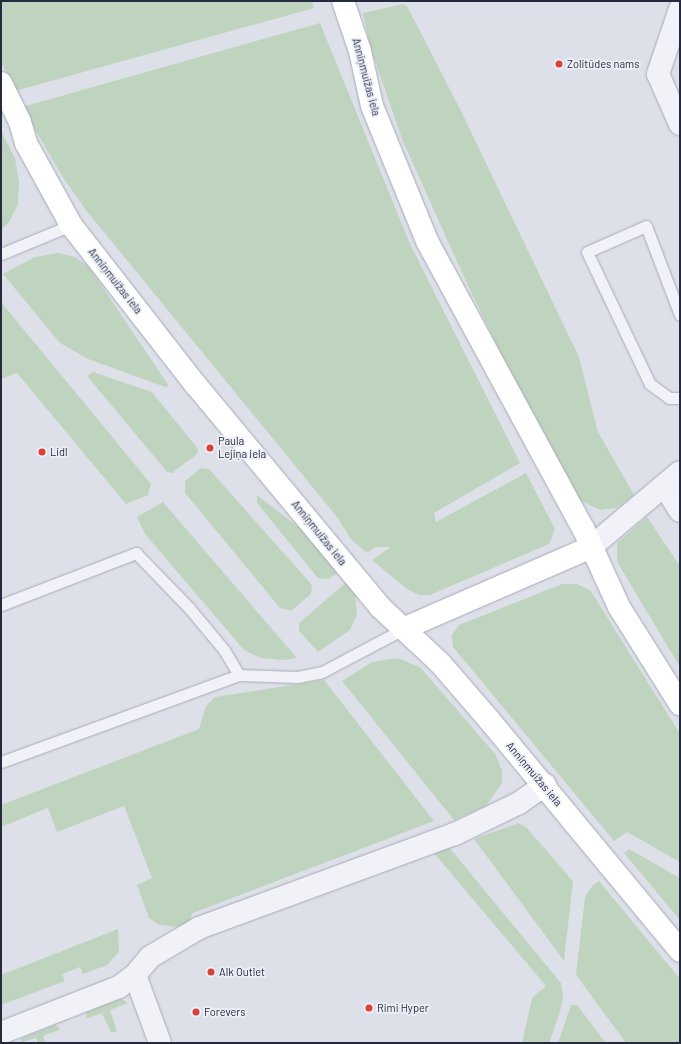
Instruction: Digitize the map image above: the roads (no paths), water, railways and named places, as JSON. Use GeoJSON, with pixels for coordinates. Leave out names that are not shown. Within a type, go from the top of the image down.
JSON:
{"type":"FeatureCollection","features":[{"type":"Feature","properties":{"kind":"street","name":"Anniņmuižas iela"},"geometry":{"type":"LineString","coordinates":[[343,1],[360,51],[372,106],[428,243],[487,356],[548,462],[591,547],[619,607],[680,704]]}},
{"type":"Feature","properties":{"kind":"street"},"geometry":{"type":"LineString","coordinates":[[680,9],[658,74],[680,124]]}},
{"type":"Feature","properties":{"kind":"street","name":"Anniņmuižas iela"},"geometry":{"type":"LineString","coordinates":[[1,83],[20,122],[26,143],[71,224],[195,384],[380,607],[405,628],[440,663],[545,785],[680,951]]}},
{"type":"Feature","properties":{"kind":"street"},"geometry":{"type":"LineString","coordinates":[[405,628],[591,547],[680,472]]}},
{"type":"Feature","properties":{"kind":"street"},"geometry":{"type":"LineString","coordinates":[[664,487],[680,511]]}},
{"type":"Feature","properties":{"kind":"street"},"geometry":{"type":"LineString","coordinates":[[1,1033],[119,987],[135,975],[150,957],[199,928],[455,834],[519,803],[545,785]]}},
{"type":"Feature","properties":{"kind":"street"},"geometry":{"type":"LineString","coordinates":[[135,975],[160,1043]]}},
{"type":"Feature","properties":{"kind":"lane"},"geometry":{"type":"LineString","coordinates":[[1,254],[71,224]]}},
{"type":"Feature","properties":{"kind":"lane"},"geometry":{"type":"LineString","coordinates":[[680,315],[646,226],[587,252],[650,384],[669,398],[680,398]]}},
{"type":"Feature","properties":{"kind":"lane"},"geometry":{"type":"LineString","coordinates":[[1,605],[136,553],[190,609],[224,650],[239,675]]}},
{"type":"Feature","properties":{"kind":"lane"},"geometry":{"type":"LineString","coordinates":[[1,762],[239,675],[297,677],[322,672],[405,628]]}},
{"type":"Feature","properties":{"kind":"place","name":"Zolitūdes nams"},"geometry":{"type":"Point","coordinates":[559,64]}},
{"type":"Feature","properties":{"kind":"place","name":"Paula Lejiņa iela"},"geometry":{"type":"Point","coordinates":[210,448]}},
{"type":"Feature","properties":{"kind":"place","name":"Lidl"},"geometry":{"type":"Point","coordinates":[42,452]}},
{"type":"Feature","properties":{"kind":"place","name":"Alk Outlet"},"geometry":{"type":"Point","coordinates":[211,972]}},
{"type":"Feature","properties":{"kind":"place","name":"Rimi Hyper"},"geometry":{"type":"Point","coordinates":[369,1008]}},
{"type":"Feature","properties":{"kind":"place","name":"Forevers"},"geometry":{"type":"Point","coordinates":[196,1012]}}]}
